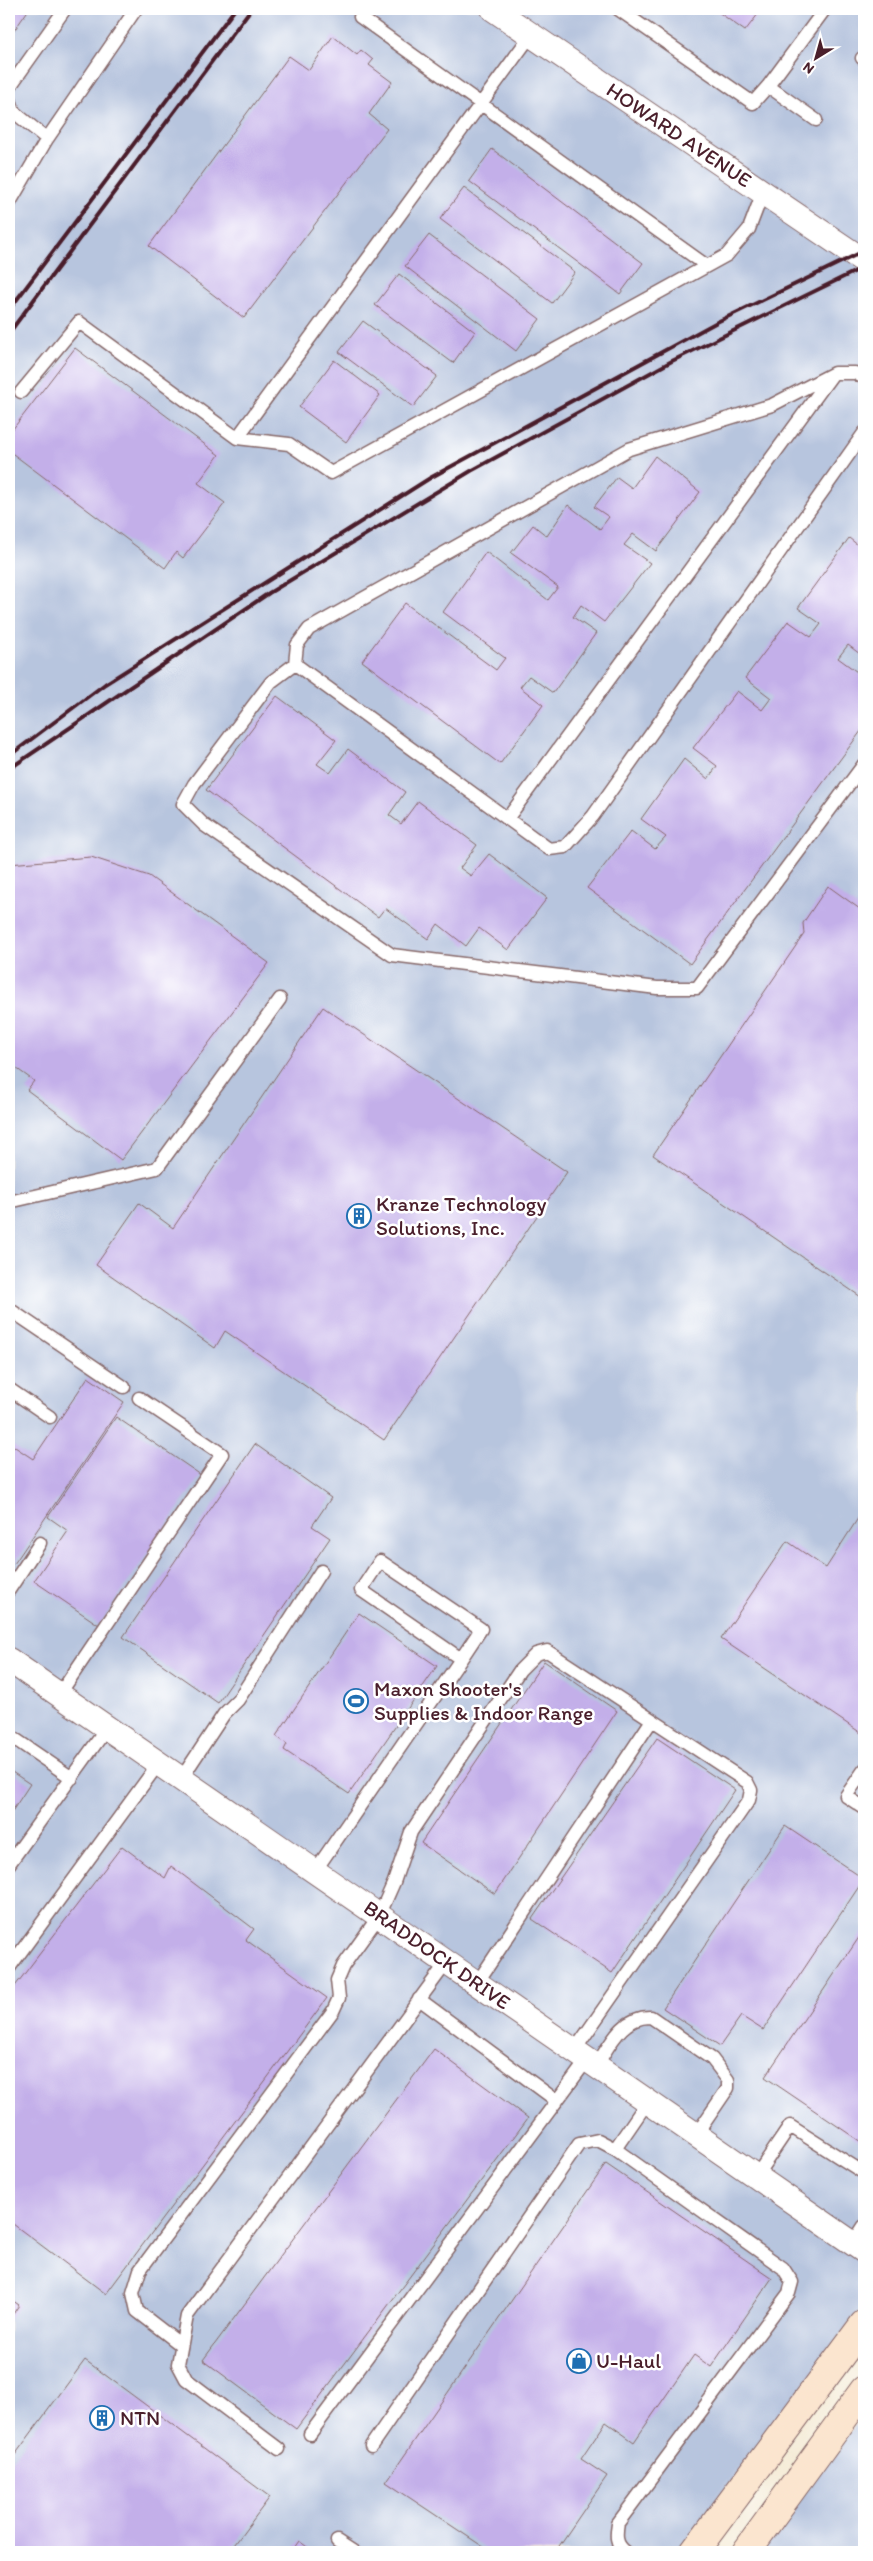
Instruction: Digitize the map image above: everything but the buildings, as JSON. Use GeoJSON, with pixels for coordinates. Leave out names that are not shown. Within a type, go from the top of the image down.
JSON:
{"type":"FeatureCollection","features":[{"type":"Feature","properties":{"kind":"main road"},"geometry":{"type":"LineString","coordinates":[[694,2552],[864,2324]]}},
{"type":"Feature","properties":{"kind":"main road"},"geometry":{"type":"LineString","coordinates":[[746,2552],[864,2390]]}},
{"type":"Feature","properties":{"kind":"street","name":"HOWARD AVENUE"},"geometry":{"type":"LineString","coordinates":[[493,9],[864,261]]}},
{"type":"Feature","properties":{"kind":"street","name":"BRADDOCK DRIVE"},"geometry":{"type":"LineString","coordinates":[[9,1660],[756,2176],[860,2240]]}},
{"type":"Feature","properties":{"kind":"lane"},"geometry":{"type":"LineString","coordinates":[[9,88],[65,9]]}},
{"type":"Feature","properties":{"kind":"lane"},"geometry":{"type":"LineString","coordinates":[[9,204],[48,139],[136,9]]}},
{"type":"Feature","properties":{"kind":"lane"},"geometry":{"type":"LineString","coordinates":[[366,9],[360,17],[482,102],[707,266]]}},
{"type":"Feature","properties":{"kind":"lane"},"geometry":{"type":"LineString","coordinates":[[618,9],[753,103],[768,86],[825,9]]}},
{"type":"Feature","properties":{"kind":"lane"},"geometry":{"type":"LineString","coordinates":[[237,438],[531,34]]}},
{"type":"Feature","properties":{"kind":"lane"},"geometry":{"type":"LineString","coordinates":[[768,86],[816,120]]}},
{"type":"Feature","properties":{"kind":"lane"},"geometry":{"type":"LineString","coordinates":[[9,98],[14,112],[48,139]]}},
{"type":"Feature","properties":{"kind":"lane"},"geometry":{"type":"LineString","coordinates":[[21,392],[79,322],[237,438],[290,444],[331,473],[727,255],[749,229],[763,192]]}},
{"type":"Feature","properties":{"kind":"lane"},"geometry":{"type":"LineString","coordinates":[[864,378],[856,373],[834,373],[772,404],[629,448],[309,629],[297,645],[294,664],[271,682],[194,784],[183,804],[204,825],[392,955],[657,988],[697,988],[864,764]]}},
{"type":"Feature","properties":{"kind":"lane"},"geometry":{"type":"LineString","coordinates":[[507,819],[834,373]]}},
{"type":"Feature","properties":{"kind":"lane"},"geometry":{"type":"LineString","coordinates":[[294,664],[548,849],[565,847],[593,816],[864,434]]}},
{"type":"Feature","properties":{"kind":"lane"},"geometry":{"type":"LineString","coordinates":[[9,1202],[156,1168],[280,999]]}},
{"type":"Feature","properties":{"kind":"lane"},"geometry":{"type":"LineString","coordinates":[[10,1312],[124,1387]]}},
{"type":"Feature","properties":{"kind":"lane"},"geometry":{"type":"LineString","coordinates":[[9,1390],[50,1417]]}},
{"type":"Feature","properties":{"kind":"lane"},"geometry":{"type":"LineString","coordinates":[[59,1694],[222,1454],[139,1398]]}},
{"type":"Feature","properties":{"kind":"lane"},"geometry":{"type":"LineString","coordinates":[[9,1590],[40,1543]]}},
{"type":"Feature","properties":{"kind":"lane"},"geometry":{"type":"LineString","coordinates":[[315,1871],[461,1659],[481,1629],[380,1561],[361,1590],[461,1659]]}},
{"type":"Feature","properties":{"kind":"lane"},"geometry":{"type":"LineString","coordinates":[[181,1779],[224,1714],[238,1700],[320,1571]]}},
{"type":"Feature","properties":{"kind":"lane"},"geometry":{"type":"LineString","coordinates":[[181,2345],[137,2311],[133,2293],[140,2270],[333,2012],[339,1998],[337,1980],[343,1966],[379,1916],[394,1882],[411,1832],[520,1670],[536,1654],[548,1651],[747,1782],[751,1790],[749,1800],[602,2011],[586,2059]]}},
{"type":"Feature","properties":{"kind":"lane"},"geometry":{"type":"LineString","coordinates":[[477,1983],[652,1720]]}},
{"type":"Feature","properties":{"kind":"lane"},"geometry":{"type":"LineString","coordinates":[[9,1864],[107,1728]]}},
{"type":"Feature","properties":{"kind":"lane"},"geometry":{"type":"LineString","coordinates":[[9,1735],[72,1778]]}},
{"type":"Feature","properties":{"kind":"lane"},"geometry":{"type":"LineString","coordinates":[[9,1968],[159,1763]]}},
{"type":"Feature","properties":{"kind":"lane"},"geometry":{"type":"LineString","coordinates":[[864,1770],[846,1796],[864,1808]]}},
{"type":"Feature","properties":{"kind":"lane"},"geometry":{"type":"LineString","coordinates":[[279,2449],[186,2379],[178,2364],[187,2316],[447,1962]]}},
{"type":"Feature","properties":{"kind":"lane"},"geometry":{"type":"LineString","coordinates":[[419,1999],[557,2101]]}},
{"type":"Feature","properties":{"kind":"lane"},"geometry":{"type":"LineString","coordinates":[[310,2434],[557,2101],[586,2059],[621,2028],[639,2017],[651,2017],[712,2059],[728,2080],[728,2088],[696,2135]]}},
{"type":"Feature","properties":{"kind":"lane"},"geometry":{"type":"LineString","coordinates":[[615,2149],[648,2101]]}},
{"type":"Feature","properties":{"kind":"lane"},"geometry":{"type":"LineString","coordinates":[[756,2176],[790,2126],[864,2173]]}},
{"type":"Feature","properties":{"kind":"lane"},"geometry":{"type":"LineString","coordinates":[[371,2446],[579,2144],[598,2140],[615,2149],[783,2268],[792,2282],[789,2293],[618,2522],[616,2536],[620,2548],[626,2552]]}},
{"type":"Feature","properties":{"kind":"lane"},"geometry":{"type":"LineString","coordinates":[[337,2541],[354,2552]]}},
{"type":"Feature","properties":{"kind":"shaded area"},"geometry":{"type":"Polygon","coordinates":[[[9,9],[864,9],[864,2306],[682,2552],[9,2552],[9,9]]]}},
{"type":"Feature","properties":{"kind":"shaded area"},"geometry":{"type":"Polygon","coordinates":[[[864,2412],[864,2552],[760,2552],[864,2412]]]}},
{"type":"Feature","properties":{"kind":"railway"},"geometry":{"type":"LineString","coordinates":[[9,310],[235,9]]}},
{"type":"Feature","properties":{"kind":"railway"},"geometry":{"type":"LineString","coordinates":[[9,333],[251,9]]}},
{"type":"Feature","properties":{"kind":"railway"},"geometry":{"type":"LineString","coordinates":[[9,756],[105,684],[430,478],[717,322],[864,251]]}},
{"type":"Feature","properties":{"kind":"railway"},"geometry":{"type":"LineString","coordinates":[[9,769],[269,593],[471,471],[672,361],[864,267]]}},
{"type":"Feature","properties":{"kind":"place","name":"Kranze Technology Solutions, Inc."},"geometry":{"type":"Point","coordinates":[359,1216]}},
{"type":"Feature","properties":{"kind":"place","name":"Maxon Shooter's Supplies & Indoor Range"},"geometry":{"type":"Point","coordinates":[356,1701]}},
{"type":"Feature","properties":{"kind":"place","name":"U-Haul"},"geometry":{"type":"Point","coordinates":[579,2361]}},
{"type":"Feature","properties":{"kind":"place","name":"NTN"},"geometry":{"type":"Point","coordinates":[102,2418]}}]}
